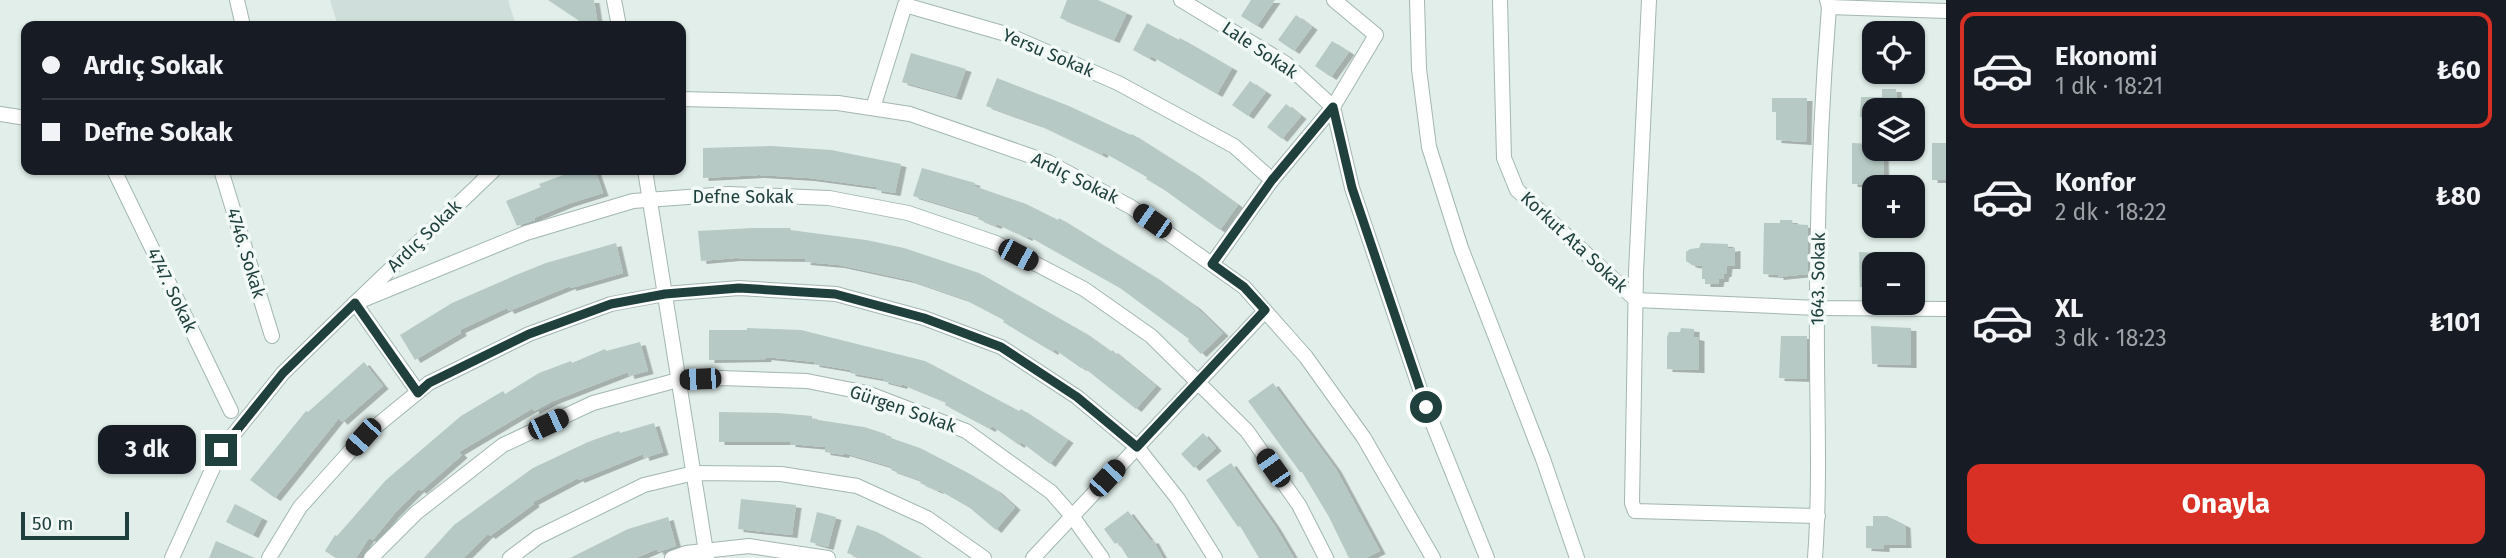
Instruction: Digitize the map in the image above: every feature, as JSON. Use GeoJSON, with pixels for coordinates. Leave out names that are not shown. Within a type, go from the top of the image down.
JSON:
{"type":"FeatureCollection","features":[{"type":"Feature","properties":{"kind":"street"},"geometry":{"type":"LineString","coordinates":[[237,0],[242,21]]}},
{"type":"Feature","properties":{"kind":"street"},"geometry":{"type":"LineString","coordinates":[[614,0],[618,21]]}},
{"type":"Feature","properties":{"kind":"street","name":"Lale Sokak"},"geometry":{"type":"LineString","coordinates":[[1181,0],[1285,63],[1333,107]]}},
{"type":"Feature","properties":{"kind":"street"},"geometry":{"type":"LineString","coordinates":[[1212,264],[1272,180],[1333,107],[1376,35],[1334,0]]}},
{"type":"Feature","properties":{"kind":"street"},"geometry":{"type":"LineString","coordinates":[[1417,0],[1419,69],[1429,147],[1461,248],[1543,458],[1577,558]]}},
{"type":"Feature","properties":{"kind":"street","name":"Korkut Ata Sokak"},"geometry":{"type":"LineString","coordinates":[[1500,0],[1504,158],[1517,190],[1636,300],[1816,308],[1946,309]]}},
{"type":"Feature","properties":{"kind":"street"},"geometry":{"type":"LineString","coordinates":[[1649,0],[1636,300],[1632,503],[1635,511],[1818,516]]}},
{"type":"Feature","properties":{"kind":"street"},"geometry":{"type":"LineString","coordinates":[[1828,3],[1946,10]]}},
{"type":"Feature","properties":{"kind":"street","name":"1643. Sokak"},"geometry":{"type":"LineString","coordinates":[[1815,558],[1818,516],[1816,308],[1822,91],[1828,3]]}},
{"type":"Feature","properties":{"kind":"street","name":"Yersu Sokak"},"geometry":{"type":"LineString","coordinates":[[873,108],[905,5],[1006,34],[1118,83],[1234,146],[1272,180]]}},
{"type":"Feature","properties":{"kind":"street","name":"Ardıç Sokak"},"geometry":{"type":"LineString","coordinates":[[686,99],[838,103],[910,114],[1048,162],[1131,207],[1244,287],[1306,357],[1364,438],[1433,558]]}},
{"type":"Feature","properties":{"kind":"street"},"geometry":{"type":"LineString","coordinates":[[1333,107],[1352,188],[1426,407],[1487,558]]}},
{"type":"Feature","properties":{"kind":"street"},"geometry":{"type":"LineString","coordinates":[[0,114],[21,117]]}},
{"type":"Feature","properties":{"kind":"street","name":"4747. Sokak"},"geometry":{"type":"LineString","coordinates":[[116,175],[231,411]]}},
{"type":"Feature","properties":{"kind":"street","name":"4746. Sokak"},"geometry":{"type":"LineString","coordinates":[[223,175],[272,336]]}},
{"type":"Feature","properties":{"kind":"street","name":"Ardıç Sokak"},"geometry":{"type":"LineString","coordinates":[[355,303],[489,175]]}},
{"type":"Feature","properties":{"kind":"street"},"geometry":{"type":"LineString","coordinates":[[646,175],[707,554]]}},
{"type":"Feature","properties":{"kind":"street","name":"Defne Sokak"},"geometry":{"type":"LineString","coordinates":[[172,558],[221,450],[283,373],[355,303],[526,233],[633,201],[729,194],[829,198],[908,214],[996,243],[1084,289],[1152,336],[1247,431],[1298,505],[1326,558]]}},
{"type":"Feature","properties":{"kind":"street"},"geometry":{"type":"LineString","coordinates":[[269,558],[300,507],[354,447],[429,383],[529,334],[611,304],[665,294],[739,288],[835,294],[924,318],[1001,347],[1077,397],[1137,447],[1178,499],[1215,558]]}},
{"type":"Feature","properties":{"kind":"street"},"geometry":{"type":"LineString","coordinates":[[355,303],[418,393]]}},
{"type":"Feature","properties":{"kind":"street"},"geometry":{"type":"LineString","coordinates":[[1033,558],[1265,310]]}},
{"type":"Feature","properties":{"kind":"street","name":"Gürgen Sokak"},"geometry":{"type":"LineString","coordinates":[[371,558],[416,513],[503,445],[593,403],[678,380],[721,378],[807,381],[867,393],[965,431],[1051,492],[1102,558]]}},
{"type":"Feature","properties":{"kind":"street"},"geometry":{"type":"LineString","coordinates":[[510,558],[538,537],[644,485],[694,473],[781,474],[857,486],[927,518],[984,558]]}},
{"type":"Feature","properties":{"kind":"street"},"geometry":{"type":"LineString","coordinates":[[672,558],[686,553],[707,554],[749,546],[828,558]]}},
{"type":"Feature","properties":{"kind":"shaded area"},"geometry":{"type":"Polygon","coordinates":[[[330,0],[508,0],[514,21],[336,21],[330,0]]]}},
{"type":"Feature","properties":{"kind":"building"},"geometry":{"type":"Polygon","coordinates":[[[548,0],[594,0],[597,21],[580,21],[548,0]]]}},
{"type":"Feature","properties":{"kind":"building"},"geometry":{"type":"Polygon","coordinates":[[[1067,0],[1098,0],[1127,13],[1114,40],[1060,18],[1067,0]]]}},
{"type":"Feature","properties":{"kind":"building"},"geometry":{"type":"Polygon","coordinates":[[[1251,0],[1275,0],[1257,26],[1241,16],[1251,0]]]}},
{"type":"Feature","properties":{"kind":"building"},"geometry":{"type":"Polygon","coordinates":[[[1296,15],[1312,27],[1294,51],[1278,40],[1296,15]]]}},
{"type":"Feature","properties":{"kind":"building"},"geometry":{"type":"Polygon","coordinates":[[[1147,23],[1179,40],[1180,38],[1232,68],[1217,94],[1151,56],[1150,59],[1133,50],[1147,23]]]}},
{"type":"Feature","properties":{"kind":"building"},"geometry":{"type":"Polygon","coordinates":[[[1332,41],[1349,52],[1331,77],[1315,66],[1332,41]]]}},
{"type":"Feature","properties":{"kind":"building"},"geometry":{"type":"Polygon","coordinates":[[[911,53],[966,69],[956,97],[902,82],[911,53]]]}},
{"type":"Feature","properties":{"kind":"building"},"geometry":{"type":"Polygon","coordinates":[[[997,78],[1132,134],[1238,205],[1220,230],[1146,179],[1147,177],[1103,152],[1102,155],[1039,125],[986,106],[997,78]]]}},
{"type":"Feature","properties":{"kind":"building"},"geometry":{"type":"Polygon","coordinates":[[[1250,81],[1266,92],[1248,116],[1232,105],[1250,81]]]}},
{"type":"Feature","properties":{"kind":"building"},"geometry":{"type":"Polygon","coordinates":[[[1882,89],[1896,89],[1897,98],[1862,98],[1860,117],[1861,97],[1882,97],[1882,89]]]}},
{"type":"Feature","properties":{"kind":"building"},"geometry":{"type":"Polygon","coordinates":[[[1772,98],[1807,98],[1806,142],[1776,140],[1776,112],[1772,112],[1772,98]]]}},
{"type":"Feature","properties":{"kind":"building"},"geometry":{"type":"Polygon","coordinates":[[[1286,104],[1301,116],[1282,139],[1267,127],[1286,104]]]}},
{"type":"Feature","properties":{"kind":"building"},"geometry":{"type":"Polygon","coordinates":[[[1852,143],[1862,143],[1862,161],[1883,161],[1884,175],[1862,175],[1862,184],[1852,184],[1852,143]]]}},
{"type":"Feature","properties":{"kind":"building"},"geometry":{"type":"Polygon","coordinates":[[[1932,143],[1946,143],[1946,180],[1932,180],[1932,143]]]}},
{"type":"Feature","properties":{"kind":"building"},"geometry":{"type":"Polygon","coordinates":[[[771,146],[831,150],[901,164],[895,193],[876,190],[876,187],[809,178],[759,175],[703,178],[703,148],[771,146]]]}},
{"type":"Feature","properties":{"kind":"building"},"geometry":{"type":"Polygon","coordinates":[[[922,168],[975,183],[974,186],[1026,204],[1058,220],[1059,218],[1153,276],[1195,306],[1223,333],[1201,354],[1189,339],[1120,288],[1028,236],[1027,238],[997,224],[996,226],[978,219],[979,216],[913,196],[922,168]]]}},
{"type":"Feature","properties":{"kind":"building"},"geometry":{"type":"Polygon","coordinates":[[[563,175],[597,175],[603,193],[568,204],[517,226],[506,201],[541,187],[539,184],[563,175]]]}},
{"type":"Feature","properties":{"kind":"building"},"geometry":{"type":"Polygon","coordinates":[[[1780,220],[1792,220],[1793,224],[1808,225],[1808,274],[1778,277],[1763,274],[1764,223],[1780,223],[1780,220]]]}},
{"type":"Feature","properties":{"kind":"building"},"geometry":{"type":"Polygon","coordinates":[[[791,228],[790,230],[866,240],[904,248],[979,273],[1083,332],[1111,352],[1112,350],[1156,386],[1136,409],[1083,367],[1054,349],[1053,352],[1036,342],[1003,322],[1004,320],[964,299],[909,280],[839,265],[805,262],[806,259],[735,258],[701,261],[698,231],[791,228]]]}},
{"type":"Feature","properties":{"kind":"building"},"geometry":{"type":"Polygon","coordinates":[[[616,243],[623,273],[571,288],[570,286],[509,311],[507,308],[460,330],[461,333],[415,360],[400,335],[452,303],[516,275],[546,263],[616,243]]]}},
{"type":"Feature","properties":{"kind":"building"},"geometry":{"type":"Polygon","coordinates":[[[1701,243],[1728,244],[1728,249],[1735,248],[1735,266],[1727,266],[1726,274],[1723,279],[1719,279],[1718,284],[1705,284],[1705,279],[1702,279],[1702,266],[1686,261],[1686,252],[1699,248],[1701,243]]]}},
{"type":"Feature","properties":{"kind":"building"},"geometry":{"type":"Polygon","coordinates":[[[1859,252],[1862,252],[1860,287],[1859,252]]]}},
{"type":"Feature","properties":{"kind":"building"},"geometry":{"type":"Polygon","coordinates":[[[1871,326],[1911,328],[1911,365],[1872,364],[1871,326]]]}},
{"type":"Feature","properties":{"kind":"building"},"geometry":{"type":"Polygon","coordinates":[[[1681,328],[1694,329],[1694,337],[1699,338],[1699,370],[1667,369],[1667,337],[1669,332],[1680,332],[1681,328]]]}},
{"type":"Feature","properties":{"kind":"building"},"geometry":{"type":"Polygon","coordinates":[[[709,330],[801,330],[925,361],[1019,411],[1021,409],[1068,440],[1050,464],[1021,442],[1019,445],[992,426],[990,429],[945,405],[946,402],[902,384],[814,362],[766,357],[709,360],[709,330]]]}},
{"type":"Feature","properties":{"kind":"building"},"geometry":{"type":"Polygon","coordinates":[[[1781,336],[1807,336],[1807,379],[1779,378],[1781,336]]]}},
{"type":"Feature","properties":{"kind":"building"},"geometry":{"type":"Polygon","coordinates":[[[640,342],[648,371],[629,376],[628,372],[534,411],[533,408],[459,452],[462,455],[421,491],[419,489],[373,540],[369,538],[356,558],[336,558],[325,551],[335,535],[337,536],[386,480],[461,416],[539,373],[605,349],[606,351],[640,342]]]}},
{"type":"Feature","properties":{"kind":"building"},"geometry":{"type":"Polygon","coordinates":[[[364,362],[383,386],[342,422],[339,418],[275,498],[250,480],[306,411],[364,362]]]}},
{"type":"Feature","properties":{"kind":"building"},"geometry":{"type":"Polygon","coordinates":[[[1273,383],[1336,469],[1380,551],[1366,558],[1349,558],[1329,517],[1302,472],[1248,401],[1273,383]]]}},
{"type":"Feature","properties":{"kind":"building"},"geometry":{"type":"Polygon","coordinates":[[[719,412],[812,416],[812,419],[864,427],[886,434],[885,436],[920,448],[966,472],[996,490],[1015,507],[996,530],[970,508],[939,490],[920,483],[922,481],[891,470],[892,467],[844,453],[825,452],[825,447],[790,442],[719,442],[719,412]]]}},
{"type":"Feature","properties":{"kind":"building"},"geometry":{"type":"Polygon","coordinates":[[[654,423],[663,452],[644,458],[643,454],[579,480],[578,478],[533,502],[534,504],[490,536],[488,534],[464,558],[424,558],[454,525],[533,468],[588,442],[654,423]]]}},
{"type":"Feature","properties":{"kind":"building"},"geometry":{"type":"Polygon","coordinates":[[[1203,433],[1216,448],[1194,468],[1181,454],[1203,433]]]}},
{"type":"Feature","properties":{"kind":"building"},"geometry":{"type":"Polygon","coordinates":[[[1231,463],[1294,558],[1259,558],[1240,526],[1238,527],[1206,480],[1231,463]]]}},
{"type":"Feature","properties":{"kind":"building"},"geometry":{"type":"Polygon","coordinates":[[[741,499],[796,505],[792,535],[738,529],[741,499]]]}},
{"type":"Feature","properties":{"kind":"building"},"geometry":{"type":"Polygon","coordinates":[[[235,504],[262,518],[253,535],[226,522],[235,504]]]}},
{"type":"Feature","properties":{"kind":"building"},"geometry":{"type":"Polygon","coordinates":[[[1128,511],[1151,541],[1153,540],[1163,558],[1128,558],[1118,542],[1115,544],[1104,529],[1128,511]]]}},
{"type":"Feature","properties":{"kind":"building"},"geometry":{"type":"Polygon","coordinates":[[[817,512],[836,517],[828,547],[810,542],[817,512]]]}},
{"type":"Feature","properties":{"kind":"building"},"geometry":{"type":"Polygon","coordinates":[[[1873,516],[1887,516],[1905,525],[1906,545],[1884,545],[1884,549],[1866,548],[1866,526],[1873,526],[1873,516]]]}},
{"type":"Feature","properties":{"kind":"building"},"geometry":{"type":"Polygon","coordinates":[[[668,517],[676,546],[658,552],[657,549],[636,558],[570,558],[628,529],[668,517]]]}},
{"type":"Feature","properties":{"kind":"building"},"geometry":{"type":"Polygon","coordinates":[[[857,525],[877,532],[922,558],[860,558],[847,553],[857,525]]]}},
{"type":"Feature","properties":{"kind":"building"},"geometry":{"type":"Polygon","coordinates":[[[216,541],[255,558],[209,558],[216,541]]]}},
{"type":"Feature","properties":{"kind":"route"},"geometry":{"type":"LineString","coordinates":[[221,450],[283,373],[355,303],[418,393],[429,383],[529,334],[611,304],[665,294],[739,288],[835,294],[924,318],[1001,347],[1077,397],[1137,447],[1265,310],[1244,287],[1212,264],[1272,180],[1333,107],[1352,188],[1426,407]]}}]}
